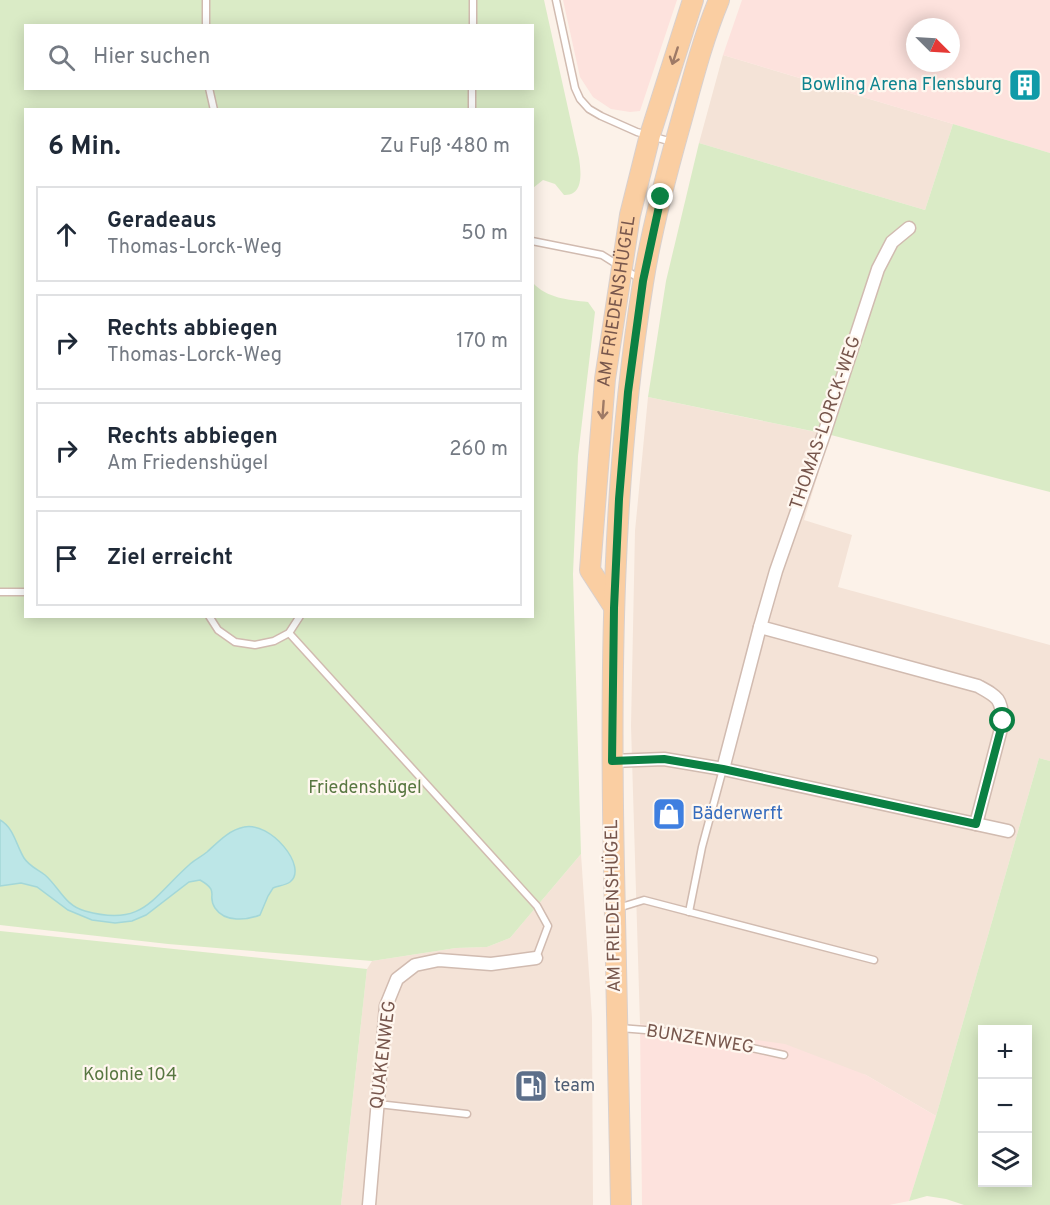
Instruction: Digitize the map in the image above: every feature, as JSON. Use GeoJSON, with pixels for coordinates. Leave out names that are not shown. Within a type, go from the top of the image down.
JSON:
{"type":"FeatureCollection","features":[{"type":"Feature","properties":{"kind":"main road","name":"AM FRIEDENSHÜGEL"},"geometry":{"type":"LineString","coordinates":[[614,608],[590,570],[605,379],[630,215],[650,135],[693,0]]}},
{"type":"Feature","properties":{"kind":"main road","name":"AM FRIEDENSHÜGEL"},"geometry":{"type":"LineString","coordinates":[[621,1205],[612,761],[614,608],[619,499],[628,392],[643,281],[675,143],[719,0]]}},
{"type":"Feature","properties":{"kind":"street","name":"THOMAS-LORCK-WEG"},"geometry":{"type":"LineString","coordinates":[[723,769],[776,571],[878,268],[891,242],[909,228]]}},
{"type":"Feature","properties":{"kind":"street"},"geometry":{"type":"LineString","coordinates":[[760,627],[978,686],[993,694],[1001,704],[1003,721],[976,824]]}},
{"type":"Feature","properties":{"kind":"street"},"geometry":{"type":"LineString","coordinates":[[612,761],[664,759],[723,769],[1008,831]]}},
{"type":"Feature","properties":{"kind":"street","name":"QUAKENWEG"},"geometry":{"type":"LineString","coordinates":[[369,1205],[386,1006],[397,979],[416,965],[439,960],[491,964],[536,958]]}},
{"type":"Feature","properties":{"kind":"lane"},"geometry":{"type":"LineString","coordinates":[[206,0],[206,24]]}},
{"type":"Feature","properties":{"kind":"lane"},"geometry":{"type":"LineString","coordinates":[[473,0],[473,24]]}},
{"type":"Feature","properties":{"kind":"lane"},"geometry":{"type":"LineString","coordinates":[[556,0],[575,88],[580,99],[589,109],[601,116],[637,132],[675,143]]}},
{"type":"Feature","properties":{"kind":"lane"},"geometry":{"type":"LineString","coordinates":[[209,90],[214,108]]}},
{"type":"Feature","properties":{"kind":"lane"},"geometry":{"type":"LineString","coordinates":[[472,90],[472,108]]}},
{"type":"Feature","properties":{"kind":"lane"},"geometry":{"type":"LineString","coordinates":[[534,241],[602,255],[643,281]]}},
{"type":"Feature","properties":{"kind":"lane"},"geometry":{"type":"LineString","coordinates":[[0,592],[24,592]]}},
{"type":"Feature","properties":{"kind":"lane"},"geometry":{"type":"LineString","coordinates":[[210,618],[218,630],[235,642],[255,645],[274,641],[289,633],[299,618]]}},
{"type":"Feature","properties":{"kind":"lane"},"geometry":{"type":"LineString","coordinates":[[289,633],[537,906],[548,926],[536,958]]}},
{"type":"Feature","properties":{"kind":"lane"},"geometry":{"type":"LineString","coordinates":[[689,912],[702,847],[723,769]]}},
{"type":"Feature","properties":{"kind":"lane"},"geometry":{"type":"LineString","coordinates":[[615,909],[644,900],[874,960]]}},
{"type":"Feature","properties":{"kind":"lane","name":"BUNZENWEG"},"geometry":{"type":"LineString","coordinates":[[616,1028],[683,1033],[784,1054]]}},
{"type":"Feature","properties":{"kind":"lane"},"geometry":{"type":"LineString","coordinates":[[378,1104],[467,1114]]}},
{"type":"Feature","properties":{"kind":"shaded area"},"geometry":{"type":"Polygon","coordinates":[[[563,0],[677,0],[640,111],[611,109],[593,97],[580,77],[563,0]]]}},
{"type":"Feature","properties":{"kind":"shaded area"},"geometry":{"type":"Polygon","coordinates":[[[742,0],[1050,0],[1050,153],[723,55],[742,0]]]}},
{"type":"Feature","properties":{"kind":"shaded area"},"geometry":{"type":"Polygon","coordinates":[[[723,55],[953,124],[925,210],[699,143],[723,55]]]}},
{"type":"Feature","properties":{"kind":"shaded area"},"geometry":{"type":"Polygon","coordinates":[[[648,397],[830,435],[804,520],[852,535],[838,587],[1050,645],[1050,761],[1039,758],[936,1116],[866,1075],[640,1024],[631,726],[635,531],[648,397]]]}},
{"type":"Feature","properties":{"kind":"shaded area"},"geometry":{"type":"Polygon","coordinates":[[[581,854],[592,1018],[593,1205],[341,1205],[367,969],[372,961],[456,948],[487,947],[510,938],[581,854]]]}},
{"type":"Feature","properties":{"kind":"shaded area"},"geometry":{"type":"Polygon","coordinates":[[[640,1024],[785,1044],[866,1075],[936,1116],[909,1201],[889,1205],[642,1205],[640,1024]]]}},
{"type":"Feature","properties":{"kind":"green space","name":"Friedenshügel"},"geometry":{"type":"Polygon","coordinates":[[[0,0],[544,0],[579,158],[580,182],[575,192],[570,194],[564,195],[555,184],[543,180],[534,187],[534,108],[24,108],[24,618],[534,618],[534,284],[551,295],[588,302],[595,312],[578,456],[573,574],[581,854],[510,938],[487,947],[456,948],[372,961],[168,944],[0,925],[0,0]]]}},
{"type":"Feature","properties":{"kind":"green space"},"geometry":{"type":"Polygon","coordinates":[[[953,124],[1050,153],[1050,492],[831,435],[648,397],[666,281],[699,143],[925,210],[953,124]]]}},
{"type":"Feature","properties":{"kind":"green space"},"geometry":{"type":"Polygon","coordinates":[[[1039,758],[1050,761],[1050,1205],[964,1205],[927,1196],[909,1201],[936,1116],[1039,758]]]}},
{"type":"Feature","properties":{"kind":"green space","name":"Kolonie 104"},"geometry":{"type":"Polygon","coordinates":[[[0,931],[367,969],[341,1205],[0,1205],[0,931]]]}},
{"type":"Feature","properties":{"kind":"water"},"geometry":{"type":"Polygon","coordinates":[[[0,820],[12,832],[26,861],[45,875],[67,901],[78,909],[105,915],[120,915],[144,907],[191,863],[220,840],[244,827],[254,827],[275,838],[291,856],[295,875],[290,882],[273,888],[260,915],[249,918],[230,918],[219,913],[213,904],[212,891],[200,880],[189,882],[146,915],[132,921],[115,923],[92,920],[68,910],[37,887],[21,883],[0,886],[0,820]]]}},
{"type":"Feature","properties":{"kind":"place","name":"Bowling Arena Flensburg"},"geometry":{"type":"Point","coordinates":[1025,85]}},
{"type":"Feature","properties":{"kind":"place","name":"Bäderwerft"},"geometry":{"type":"Point","coordinates":[669,814]}},
{"type":"Feature","properties":{"kind":"place","name":"team"},"geometry":{"type":"Point","coordinates":[531,1086]}},
{"type":"Feature","properties":{"kind":"route"},"geometry":{"type":"LineString","coordinates":[[661,197],[643,281],[628,392],[619,499],[614,608],[612,761],[664,759],[723,769],[976,824],[1003,721]]}}]}
